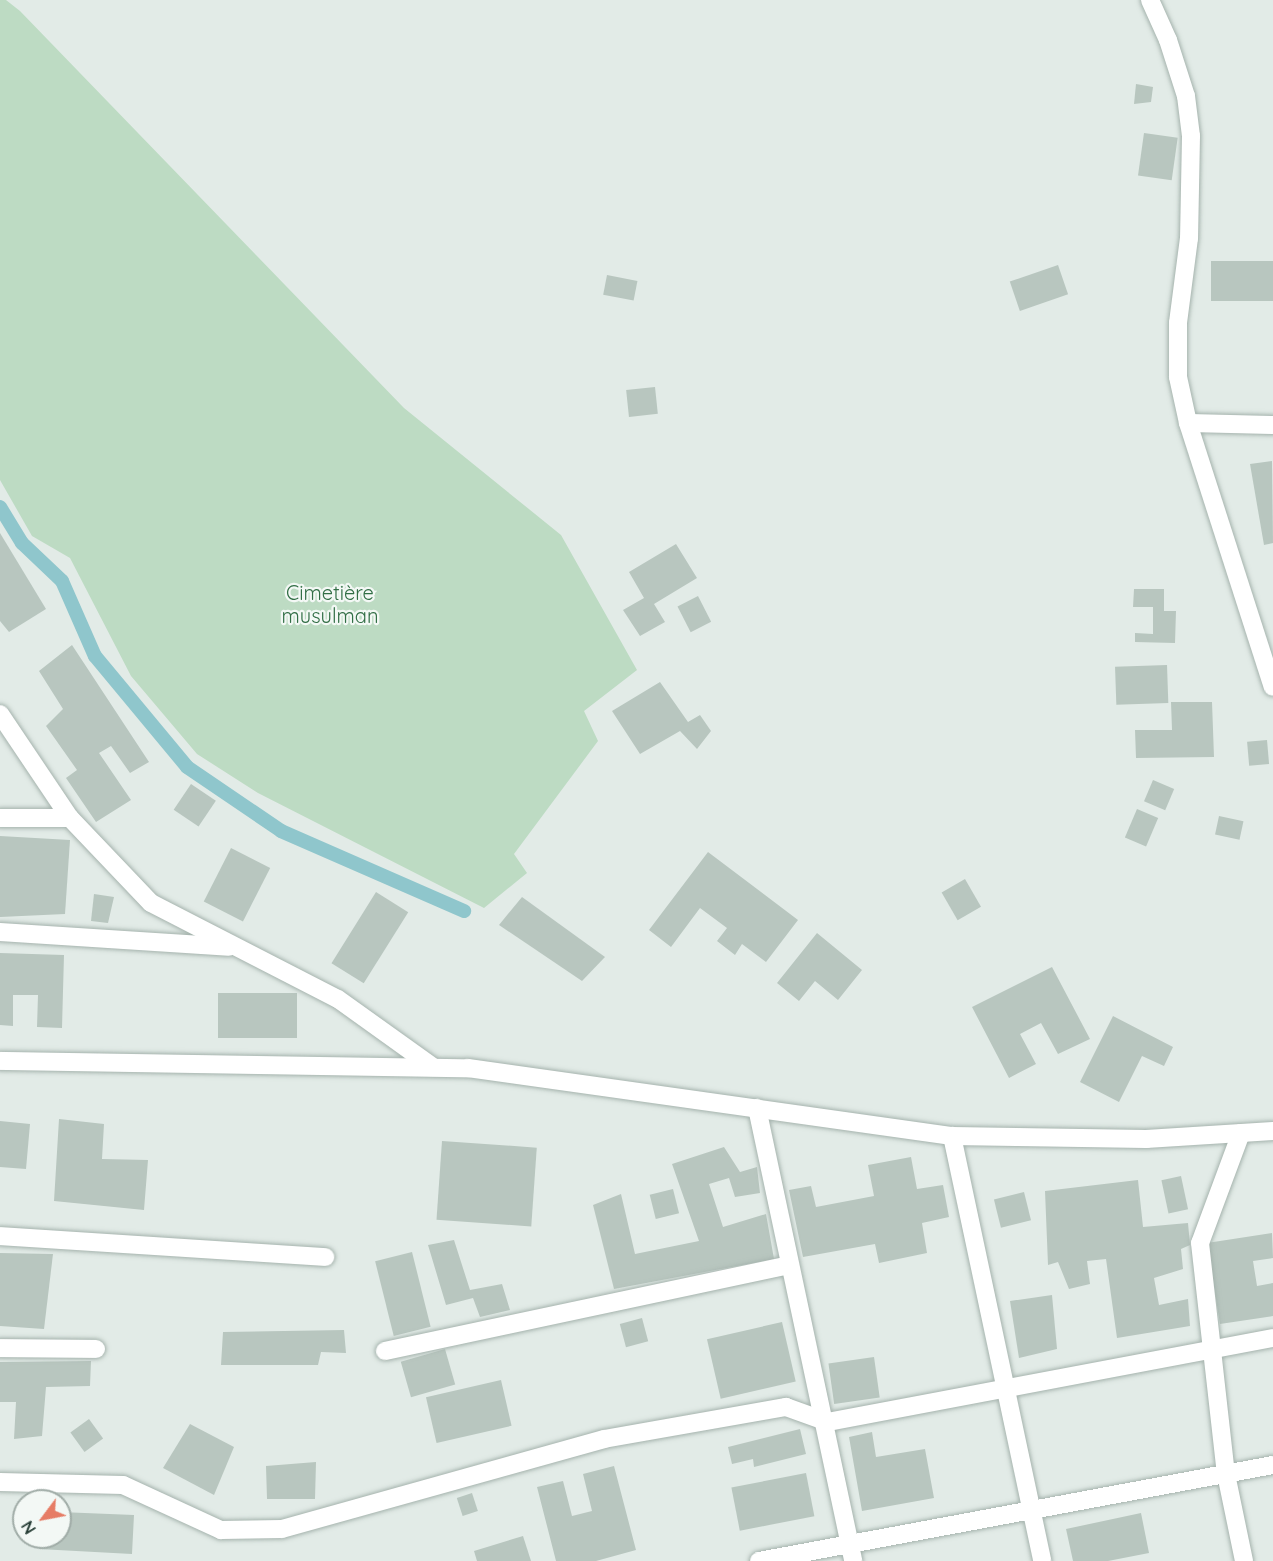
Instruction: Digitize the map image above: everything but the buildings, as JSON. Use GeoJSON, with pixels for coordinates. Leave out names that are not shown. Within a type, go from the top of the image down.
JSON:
{"type":"FeatureCollection","features":[{"type":"Feature","properties":{"kind":"street"},"geometry":{"type":"LineString","coordinates":[[1149,0],[1168,40],[1186,96],[1191,136],[1189,238],[1178,323],[1178,377],[1188,423],[1273,687]]}},
{"type":"Feature","properties":{"kind":"street"},"geometry":{"type":"LineString","coordinates":[[1188,423],[1273,425]]}},
{"type":"Feature","properties":{"kind":"street"},"geometry":{"type":"LineString","coordinates":[[0,714],[70,818],[151,903],[338,999],[433,1067]]}},
{"type":"Feature","properties":{"kind":"street"},"geometry":{"type":"LineString","coordinates":[[0,818],[70,818]]}},
{"type":"Feature","properties":{"kind":"street"},"geometry":{"type":"LineString","coordinates":[[0,932],[236,947]]}},
{"type":"Feature","properties":{"kind":"street"},"geometry":{"type":"LineString","coordinates":[[0,1060],[468,1068],[952,1136],[1146,1139],[1273,1131]]}},
{"type":"Feature","properties":{"kind":"street"},"geometry":{"type":"LineString","coordinates":[[757,1108],[850,1553]]}},
{"type":"Feature","properties":{"kind":"street"},"geometry":{"type":"LineString","coordinates":[[1241,1133],[1200,1243],[1226,1474],[1244,1561]]}},
{"type":"Feature","properties":{"kind":"street"},"geometry":{"type":"LineString","coordinates":[[952,1136],[1042,1561]]}},
{"type":"Feature","properties":{"kind":"street"},"geometry":{"type":"LineString","coordinates":[[0,1236],[325,1257]]}},
{"type":"Feature","properties":{"kind":"street"},"geometry":{"type":"LineString","coordinates":[[385,1351],[789,1265]]}},
{"type":"Feature","properties":{"kind":"street"},"geometry":{"type":"LineString","coordinates":[[0,1482],[123,1485],[221,1530],[282,1529],[604,1439],[786,1407],[828,1422],[1273,1338]]}},
{"type":"Feature","properties":{"kind":"street"},"geometry":{"type":"LineString","coordinates":[[0,1348],[96,1349]]}},
{"type":"Feature","properties":{"kind":"street"},"geometry":{"type":"LineString","coordinates":[[759,1561],[850,1553],[1033,1510],[1273,1465]]}},
{"type":"Feature","properties":{"kind":"green space","name":"Cimetière musulman"},"geometry":{"type":"Polygon","coordinates":[[[0,0],[6,0],[20,11],[404,408],[561,535],[637,670],[584,711],[598,741],[514,854],[527,873],[484,908],[258,793],[197,754],[131,676],[70,558],[32,536],[0,480],[0,0]]]}},
{"type":"Feature","properties":{"kind":"waterway"},"geometry":{"type":"LineString","coordinates":[[0,507],[22,543],[62,581],[95,656],[187,767],[281,831],[464,911]]}}]}
